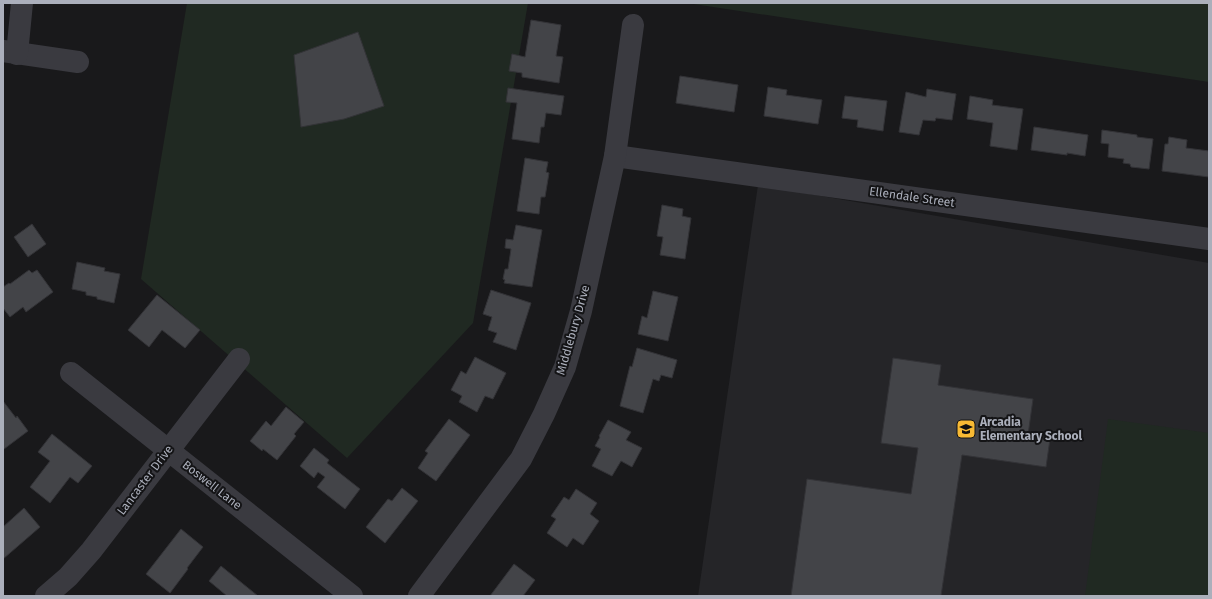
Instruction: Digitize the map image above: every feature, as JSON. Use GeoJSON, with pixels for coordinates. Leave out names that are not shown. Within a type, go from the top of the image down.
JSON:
{"type":"FeatureCollection","features":[{"type":"Feature","properties":{"kind":"street"},"geometry":{"type":"LineString","coordinates":[[22,3],[10,52],[78,62]]}},
{"type":"Feature","properties":{"kind":"street","name":"Middlebury Drive"},"geometry":{"type":"LineString","coordinates":[[419,596],[521,459],[544,414],[565,366],[581,311],[615,156],[633,25]]}},
{"type":"Feature","properties":{"kind":"street","name":"Ellendale Street"},"geometry":{"type":"LineString","coordinates":[[615,156],[1209,239]]}},
{"type":"Feature","properties":{"kind":"street","name":"Lancaster Drive"},"geometry":{"type":"LineString","coordinates":[[46,596],[68,577],[91,551],[240,359]]}},
{"type":"Feature","properties":{"kind":"street","name":"Boswell Lane"},"geometry":{"type":"LineString","coordinates":[[71,374],[352,596]]}},
{"type":"Feature","properties":{"kind":"shaded area"},"geometry":{"type":"Polygon","coordinates":[[[187,3],[528,3],[473,323],[347,458],[141,279],[187,3]]]}},
{"type":"Feature","properties":{"kind":"shaded area"},"geometry":{"type":"Polygon","coordinates":[[[687,3],[1209,3],[1209,82],[687,3]]]}},
{"type":"Feature","properties":{"kind":"shaded area","name":"Arcadia Elementary School"},"geometry":{"type":"Polygon","coordinates":[[[758,185],[1209,263],[1209,596],[698,596],[758,185]]]}},
{"type":"Feature","properties":{"kind":"shaded area"},"geometry":{"type":"Polygon","coordinates":[[[1108,419],[1209,433],[1209,596],[1085,596],[1108,419]]]}},
{"type":"Feature","properties":{"kind":"building"},"geometry":{"type":"Polygon","coordinates":[[[531,20],[561,25],[556,56],[563,57],[559,83],[522,77],[522,73],[509,71],[512,54],[525,57],[531,20]]]}},
{"type":"Feature","properties":{"kind":"building"},"geometry":{"type":"Polygon","coordinates":[[[358,32],[384,106],[344,119],[301,127],[294,55],[358,32]]]}},
{"type":"Feature","properties":{"kind":"building"},"geometry":{"type":"Polygon","coordinates":[[[680,76],[738,85],[734,112],[676,103],[680,76]]]}},
{"type":"Feature","properties":{"kind":"building"},"geometry":{"type":"Polygon","coordinates":[[[768,87],[787,90],[786,95],[822,100],[818,124],[764,116],[768,87]]]}},
{"type":"Feature","properties":{"kind":"building"},"geometry":{"type":"Polygon","coordinates":[[[508,88],[564,96],[561,115],[546,113],[544,127],[541,127],[539,143],[512,139],[517,103],[506,102],[508,88]]]}},
{"type":"Feature","properties":{"kind":"building"},"geometry":{"type":"Polygon","coordinates":[[[927,89],[956,94],[952,120],[936,118],[935,121],[923,120],[919,135],[899,132],[906,92],[926,97],[927,89]]]}},
{"type":"Feature","properties":{"kind":"building"},"geometry":{"type":"Polygon","coordinates":[[[845,96],[887,101],[883,131],[857,127],[858,120],[842,118],[845,96]]]}},
{"type":"Feature","properties":{"kind":"building"},"geometry":{"type":"Polygon","coordinates":[[[970,96],[993,100],[992,105],[1023,109],[1017,150],[990,146],[993,123],[967,119],[970,96]]]}},
{"type":"Feature","properties":{"kind":"building"},"geometry":{"type":"Polygon","coordinates":[[[1034,127],[1088,135],[1085,156],[1031,150],[1034,127]]]}},
{"type":"Feature","properties":{"kind":"building"},"geometry":{"type":"Polygon","coordinates":[[[1102,130],[1153,139],[1149,169],[1131,167],[1130,164],[1123,163],[1124,159],[1108,157],[1109,144],[1101,143],[1102,130]]]}},
{"type":"Feature","properties":{"kind":"building"},"geometry":{"type":"Polygon","coordinates":[[[1169,137],[1187,140],[1186,148],[1209,151],[1209,177],[1162,171],[1165,144],[1168,144],[1169,137]]]}},
{"type":"Feature","properties":{"kind":"building"},"geometry":{"type":"Polygon","coordinates":[[[525,158],[548,162],[546,172],[549,173],[545,197],[541,197],[539,214],[517,211],[525,158]]]}},
{"type":"Feature","properties":{"kind":"building"},"geometry":{"type":"Polygon","coordinates":[[[662,205],[683,209],[682,216],[691,218],[685,259],[660,255],[663,237],[657,236],[662,205]]]}},
{"type":"Feature","properties":{"kind":"building"},"geometry":{"type":"Polygon","coordinates":[[[32,224],[46,244],[28,257],[14,237],[32,224]]]}},
{"type":"Feature","properties":{"kind":"building"},"geometry":{"type":"Polygon","coordinates":[[[516,225],[542,230],[532,287],[504,283],[505,280],[503,279],[505,269],[508,269],[511,249],[505,248],[506,239],[513,240],[516,225]]]}},
{"type":"Feature","properties":{"kind":"building"},"geometry":{"type":"Polygon","coordinates":[[[77,262],[105,268],[104,271],[120,274],[114,303],[86,295],[86,292],[72,289],[77,262]]]}},
{"type":"Feature","properties":{"kind":"building"},"geometry":{"type":"Polygon","coordinates":[[[29,270],[32,273],[37,270],[53,292],[26,312],[23,307],[10,317],[3,308],[3,287],[9,283],[10,284],[29,270]]]}},
{"type":"Feature","properties":{"kind":"building"},"geometry":{"type":"Polygon","coordinates":[[[491,290],[531,303],[516,350],[493,342],[497,333],[488,330],[492,317],[483,314],[491,290]]]}},
{"type":"Feature","properties":{"kind":"building"},"geometry":{"type":"Polygon","coordinates":[[[653,291],[678,297],[668,341],[638,334],[642,316],[647,318],[653,291]]]}},
{"type":"Feature","properties":{"kind":"building"},"geometry":{"type":"Polygon","coordinates":[[[157,295],[200,330],[185,348],[162,330],[149,347],[128,330],[157,295]]]}},
{"type":"Feature","properties":{"kind":"building"},"geometry":{"type":"Polygon","coordinates":[[[637,348],[677,360],[672,378],[661,375],[659,381],[653,379],[643,413],[620,406],[630,366],[632,367],[637,348]]]}},
{"type":"Feature","properties":{"kind":"building"},"geometry":{"type":"Polygon","coordinates":[[[475,357],[506,373],[493,399],[485,396],[477,412],[459,402],[462,396],[451,390],[461,371],[466,374],[475,357]]]}},
{"type":"Feature","properties":{"kind":"building"},"geometry":{"type":"Polygon","coordinates":[[[893,358],[941,365],[938,385],[1033,399],[1028,435],[1050,439],[1046,467],[962,455],[941,596],[791,596],[807,479],[911,494],[918,448],[881,443],[893,358]]]}},
{"type":"Feature","properties":{"kind":"building"},"geometry":{"type":"Polygon","coordinates":[[[3,401],[28,431],[4,449],[3,448],[3,401]]]}},
{"type":"Feature","properties":{"kind":"building"},"geometry":{"type":"Polygon","coordinates":[[[286,407],[304,422],[294,434],[296,436],[277,460],[263,449],[262,451],[250,441],[266,421],[271,426],[286,407]]]}},
{"type":"Feature","properties":{"kind":"building"},"geometry":{"type":"Polygon","coordinates":[[[449,419],[470,435],[436,481],[418,468],[428,453],[425,451],[449,419]]]}},
{"type":"Feature","properties":{"kind":"building"},"geometry":{"type":"Polygon","coordinates":[[[608,420],[631,432],[626,440],[642,448],[632,467],[621,461],[612,476],[592,466],[601,449],[595,446],[608,420]]]}},
{"type":"Feature","properties":{"kind":"building"},"geometry":{"type":"Polygon","coordinates":[[[52,434],[92,466],[78,483],[70,477],[50,503],[30,487],[50,461],[38,452],[52,434]]]}},
{"type":"Feature","properties":{"kind":"building"},"geometry":{"type":"Polygon","coordinates":[[[314,448],[329,460],[327,463],[360,489],[345,509],[317,487],[325,477],[318,472],[314,478],[300,466],[314,448]]]}},
{"type":"Feature","properties":{"kind":"building"},"geometry":{"type":"Polygon","coordinates":[[[402,488],[418,501],[385,543],[366,527],[388,499],[392,501],[402,488]]]}},
{"type":"Feature","properties":{"kind":"building"},"geometry":{"type":"Polygon","coordinates":[[[576,489],[597,503],[590,514],[599,521],[583,545],[573,538],[567,547],[547,533],[556,519],[551,516],[564,497],[569,500],[576,489]]]}},
{"type":"Feature","properties":{"kind":"building"},"geometry":{"type":"Polygon","coordinates":[[[24,508],[40,527],[3,559],[3,527],[24,508]]]}},
{"type":"Feature","properties":{"kind":"building"},"geometry":{"type":"Polygon","coordinates":[[[181,529],[203,547],[170,593],[146,574],[181,529]]]}},
{"type":"Feature","properties":{"kind":"building"},"geometry":{"type":"Polygon","coordinates":[[[514,564],[535,580],[523,596],[490,596],[514,564]]]}},
{"type":"Feature","properties":{"kind":"building"},"geometry":{"type":"Polygon","coordinates":[[[221,566],[258,596],[227,596],[209,581],[221,566]]]}},
{"type":"Feature","properties":{"kind":"place","name":"Arcadia Elementary School"},"geometry":{"type":"Point","coordinates":[966,429]}}]}
